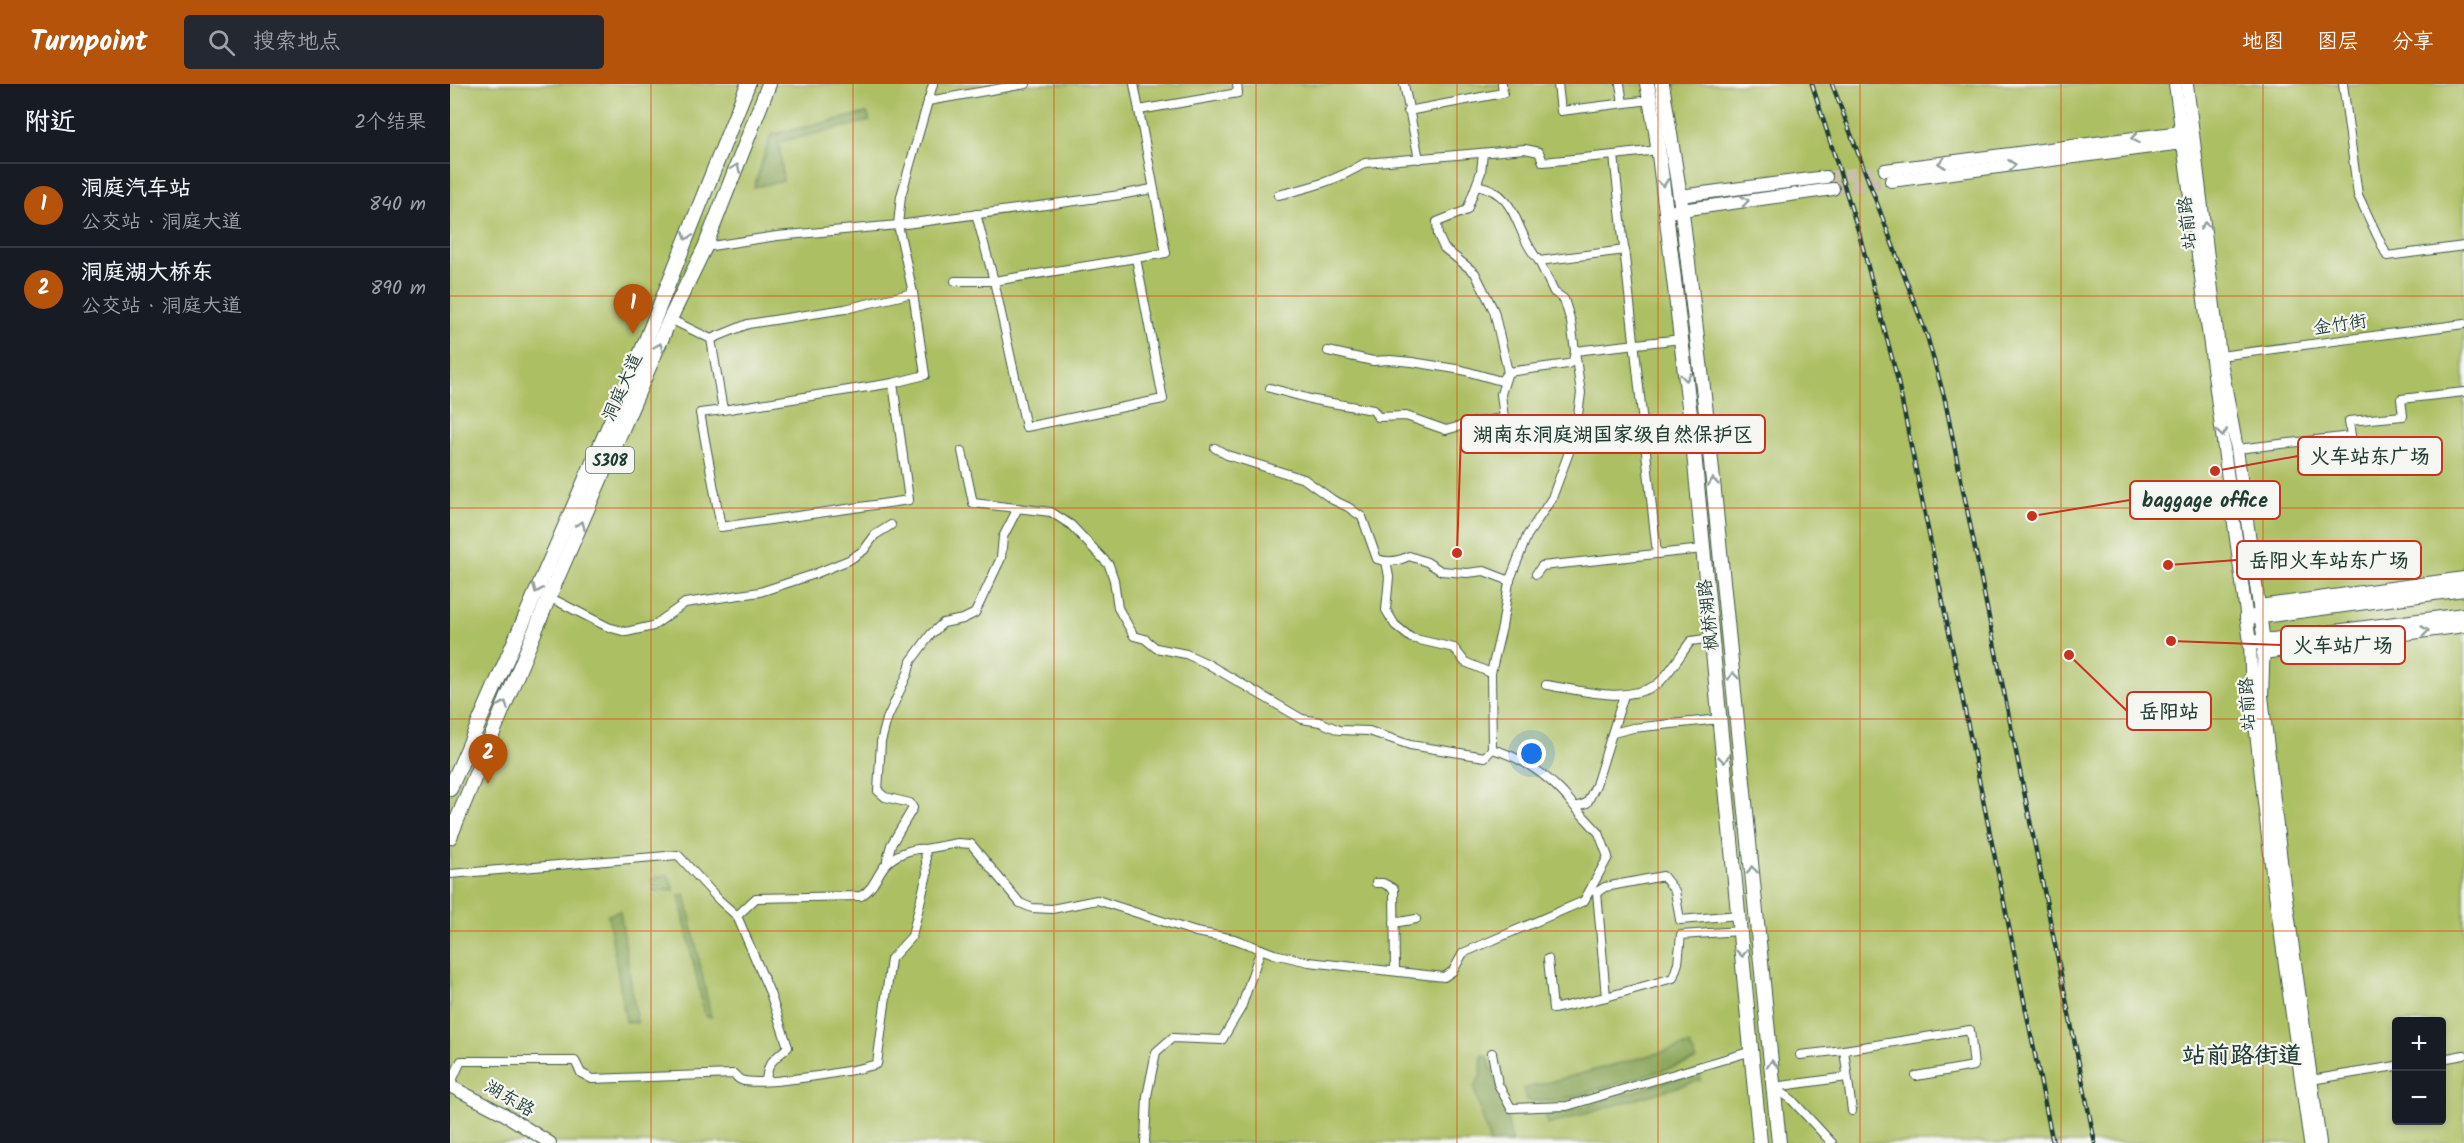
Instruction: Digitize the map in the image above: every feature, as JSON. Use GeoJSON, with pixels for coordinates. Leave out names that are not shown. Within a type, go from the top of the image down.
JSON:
{"type":"FeatureCollection","features":[{"type":"Feature","properties":{"kind":"main road","name":"洞庭大道"},"geometry":{"type":"LineString","coordinates":[[450,789],[642,350],[748,84]]}},
{"type":"Feature","properties":{"kind":"main road","name":"洞庭大道"},"geometry":{"type":"LineString","coordinates":[[450,837],[549,597],[670,319],[705,246],[769,84]]}},
{"type":"Feature","properties":{"kind":"main road","name":"枫桥湖路"},"geometry":{"type":"LineString","coordinates":[[1647,84],[1658,150],[1692,432],[1760,1143]]}},
{"type":"Feature","properties":{"kind":"main road","name":"枫桥湖路"},"geometry":{"type":"LineString","coordinates":[[1662,84],[1680,195],[1707,421],[1779,1143]]}},
{"type":"Feature","properties":{"kind":"main road","name":"站前路"},"geometry":{"type":"LineString","coordinates":[[2175,84],[2188,137],[2220,356],[2237,449],[2282,869],[2320,1143]]}},
{"type":"Feature","properties":{"kind":"main road","name":"站前路"},"geometry":{"type":"LineString","coordinates":[[2187,84],[2188,137],[2255,613]]}},
{"type":"Feature","properties":{"kind":"main road"},"geometry":{"type":"LineString","coordinates":[[1888,175],[2188,137]]}},
{"type":"Feature","properties":{"kind":"main road"},"geometry":{"type":"LineString","coordinates":[[1680,195],[1826,177]]}},
{"type":"Feature","properties":{"kind":"main road"},"geometry":{"type":"LineString","coordinates":[[1666,212],[1833,189]]}},
{"type":"Feature","properties":{"kind":"main road"},"geometry":{"type":"LineString","coordinates":[[2255,613],[2464,578]]}},
{"type":"Feature","properties":{"kind":"main road"},"geometry":{"type":"LineString","coordinates":[[2255,613],[2464,589]]}},
{"type":"Feature","properties":{"kind":"main road"},"geometry":{"type":"LineString","coordinates":[[2259,646],[2464,615]]}},
{"type":"Feature","properties":{"kind":"main road"},"geometry":{"type":"LineString","coordinates":[[2259,646],[2464,626]]}},
{"type":"Feature","properties":{"kind":"main road","name":"站前路"},"geometry":{"type":"LineString","coordinates":[[2259,646],[2252,696],[2271,861],[2310,1143]]}},
{"type":"Feature","properties":{"kind":"main road","name":"湖东路"},"geometry":{"type":"LineString","coordinates":[[450,1086],[504,1114],[550,1143]]}},
{"type":"Feature","properties":{"kind":"street"},"geometry":{"type":"LineString","coordinates":[[892,383],[909,500],[721,527],[700,413],[892,383],[925,375],[913,293],[898,225],[901,196],[933,84]]}},
{"type":"Feature","properties":{"kind":"street"},"geometry":{"type":"LineString","coordinates":[[928,100],[1026,84]]}},
{"type":"Feature","properties":{"kind":"street"},"geometry":{"type":"LineString","coordinates":[[955,281],[994,281],[1166,253],[1152,189],[1134,84]]}},
{"type":"Feature","properties":{"kind":"street"},"geometry":{"type":"LineString","coordinates":[[1139,110],[1238,93],[1237,84]]}},
{"type":"Feature","properties":{"kind":"street"},"geometry":{"type":"LineString","coordinates":[[1404,84],[1419,159]]}},
{"type":"Feature","properties":{"kind":"street"},"geometry":{"type":"LineString","coordinates":[[1408,111],[1503,93],[1502,84]]}},
{"type":"Feature","properties":{"kind":"street"},"geometry":{"type":"LineString","coordinates":[[1558,84],[1561,111],[1650,100]]}},
{"type":"Feature","properties":{"kind":"street"},"geometry":{"type":"LineString","coordinates":[[1620,84],[1623,103]]}},
{"type":"Feature","properties":{"kind":"street"},"geometry":{"type":"LineString","coordinates":[[2343,84],[2358,195],[2387,256],[2464,246]]}},
{"type":"Feature","properties":{"kind":"street"},"geometry":{"type":"LineString","coordinates":[[1278,195],[1318,185],[1351,172],[1365,163],[1525,149],[1539,152],[1543,162],[1658,150]]}},
{"type":"Feature","properties":{"kind":"street"},"geometry":{"type":"LineString","coordinates":[[1270,388],[1314,400],[1373,410],[1378,417],[1406,416],[1446,430],[1475,422],[1504,418],[1501,394],[1508,372],[1494,311],[1474,273],[1444,248],[1438,235],[1437,222],[1467,210],[1477,185],[1483,153]]}},
{"type":"Feature","properties":{"kind":"street"},"geometry":{"type":"LineString","coordinates":[[1614,155],[1657,554]]}},
{"type":"Feature","properties":{"kind":"street"},"geometry":{"type":"LineString","coordinates":[[962,451],[973,503],[1051,512],[1071,525],[1098,552],[1109,565],[1114,580],[1118,608],[1134,636],[1145,639],[1156,648],[1186,654],[1302,718],[1339,730],[1368,731],[1410,745],[1485,757],[1492,748],[1491,673],[1510,581],[1527,536],[1552,498],[1575,436],[1581,393],[1571,322],[1564,299],[1554,292],[1539,261],[1527,249],[1513,210],[1502,196],[1488,187],[1477,185]]}},
{"type":"Feature","properties":{"kind":"street"},"geometry":{"type":"LineString","coordinates":[[705,246],[777,236],[898,225],[1152,189]]}},
{"type":"Feature","properties":{"kind":"street"},"geometry":{"type":"LineString","coordinates":[[976,214],[994,281],[1026,427],[1163,399],[1136,258]]}},
{"type":"Feature","properties":{"kind":"street"},"geometry":{"type":"LineString","coordinates":[[1539,261],[1624,250]]}},
{"type":"Feature","properties":{"kind":"street"},"geometry":{"type":"LineString","coordinates":[[670,319],[711,339],[748,324],[845,309],[913,293]]}},
{"type":"Feature","properties":{"kind":"street","name":"金竹街"},"geometry":{"type":"LineString","coordinates":[[2220,356],[2464,324]]}},
{"type":"Feature","properties":{"kind":"street"},"geometry":{"type":"LineString","coordinates":[[711,339],[723,410]]}},
{"type":"Feature","properties":{"kind":"street"},"geometry":{"type":"LineString","coordinates":[[1575,351],[1681,339]]}},
{"type":"Feature","properties":{"kind":"street"},"geometry":{"type":"LineString","coordinates":[[1328,351],[1373,361],[1412,362],[1462,370],[1501,381],[1508,372],[1568,364],[1573,361],[1575,351]]}},
{"type":"Feature","properties":{"kind":"street"},"geometry":{"type":"LineString","coordinates":[[2237,449],[2351,436],[2349,421],[2403,416],[2401,399],[2464,392]]}},
{"type":"Feature","properties":{"kind":"street"},"geometry":{"type":"LineString","coordinates":[[1644,437],[1692,432]]}},
{"type":"Feature","properties":{"kind":"street"},"geometry":{"type":"LineString","coordinates":[[1215,448],[1227,455],[1304,479],[1333,500],[1348,507],[1362,517],[1377,559],[1399,561],[1409,556],[1427,562],[1442,571],[1467,573],[1484,571],[1510,581]]}},
{"type":"Feature","properties":{"kind":"street"},"geometry":{"type":"LineString","coordinates":[[737,916],[756,898],[861,896],[870,891],[887,860],[891,844],[913,808],[910,803],[885,797],[878,791],[881,742],[887,719],[908,672],[910,661],[931,634],[943,623],[963,619],[975,613],[1001,558],[1003,537],[1018,508]]}},
{"type":"Feature","properties":{"kind":"street"},"geometry":{"type":"LineString","coordinates":[[549,597],[608,627],[626,632],[653,626],[685,603],[760,592],[812,575],[849,560],[864,550],[875,536],[891,525]]}},
{"type":"Feature","properties":{"kind":"street"},"geometry":{"type":"LineString","coordinates":[[1536,574],[1542,566],[1703,549]]}},
{"type":"Feature","properties":{"kind":"street"},"geometry":{"type":"LineString","coordinates":[[1386,561],[1389,577],[1386,610],[1395,625],[1411,638],[1454,648],[1465,662],[1491,673]]}},
{"type":"Feature","properties":{"kind":"street"},"geometry":{"type":"LineString","coordinates":[[1546,685],[1624,695],[1634,694],[1658,684],[1691,641],[1712,638]]}},
{"type":"Feature","properties":{"kind":"street"},"geometry":{"type":"LineString","coordinates":[[1575,807],[1587,803],[1596,785],[1624,695]]}},
{"type":"Feature","properties":{"kind":"street"},"geometry":{"type":"LineString","coordinates":[[1613,733],[1634,728],[1720,719]]}},
{"type":"Feature","properties":{"kind":"street"},"geometry":{"type":"LineString","coordinates":[[887,860],[919,848],[971,843],[1020,903],[1032,908],[1052,909],[1097,900],[1196,932],[1234,939],[1309,962],[1444,977],[1453,971],[1463,953],[1584,901],[1608,857],[1599,833],[1566,796],[1534,766],[1492,748]]}},
{"type":"Feature","properties":{"kind":"street"},"geometry":{"type":"LineString","coordinates":[[450,1086],[461,1061],[575,1061],[581,1073],[592,1079],[734,1074],[741,1080],[766,1082],[859,1070],[877,1064],[891,959],[912,936],[927,874],[925,849]]}},
{"type":"Feature","properties":{"kind":"street"},"geometry":{"type":"LineString","coordinates":[[450,874],[678,855],[719,900],[737,916],[770,993],[788,1047],[770,1061],[767,1066],[766,1082]]}},
{"type":"Feature","properties":{"kind":"street"},"geometry":{"type":"LineString","coordinates":[[1548,959],[1553,1009],[1606,998],[1673,978],[1678,963],[1680,920],[1675,891],[1663,876],[1605,887],[1598,892],[1606,998]]}},
{"type":"Feature","properties":{"kind":"street"},"geometry":{"type":"LineString","coordinates":[[1376,883],[1383,883],[1394,889],[1395,970]]}},
{"type":"Feature","properties":{"kind":"street"},"geometry":{"type":"LineString","coordinates":[[1680,920],[1739,915]]}},
{"type":"Feature","properties":{"kind":"street"},"geometry":{"type":"LineString","coordinates":[[1394,923],[1416,919]]}},
{"type":"Feature","properties":{"kind":"street"},"geometry":{"type":"LineString","coordinates":[[1680,938],[1681,935],[1740,931]]}},
{"type":"Feature","properties":{"kind":"street"},"geometry":{"type":"LineString","coordinates":[[1145,1143],[1147,1096],[1156,1052],[1172,1038],[1222,1040],[1241,1008],[1261,949]]}},
{"type":"Feature","properties":{"kind":"street"},"geometry":{"type":"LineString","coordinates":[[1800,1055],[1970,1030],[1974,1066],[1916,1076]]}},
{"type":"Feature","properties":{"kind":"street"},"geometry":{"type":"LineString","coordinates":[[1844,1050],[1852,1111]]}},
{"type":"Feature","properties":{"kind":"street"},"geometry":{"type":"LineString","coordinates":[[1492,1053],[1498,1084],[1510,1108],[1541,1108],[1567,1106],[1752,1051]]}},
{"type":"Feature","properties":{"kind":"street"},"geometry":{"type":"LineString","coordinates":[[2446,1058],[2464,1055]]}},
{"type":"Feature","properties":{"kind":"street"},"geometry":{"type":"LineString","coordinates":[[2311,1080],[2392,1067]]}},
{"type":"Feature","properties":{"kind":"street"},"geometry":{"type":"LineString","coordinates":[[1774,1087],[1847,1077]]}},
{"type":"Feature","properties":{"kind":"street"},"geometry":{"type":"LineString","coordinates":[[1774,1087],[1791,1099],[1832,1143]]}},
{"type":"Feature","properties":{"kind":"green space"},"geometry":{"type":"Polygon","coordinates":[[[450,84],[2464,84],[2464,1143],[450,1143],[450,84]]]}},
{"type":"Feature","properties":{"kind":"green space"},"geometry":{"type":"Polygon","coordinates":[[[867,113],[870,121],[779,142],[783,181],[754,187],[771,135],[867,113]]]}},
{"type":"Feature","properties":{"kind":"green space"},"geometry":{"type":"Polygon","coordinates":[[[668,875],[674,890],[654,891],[651,878],[668,875]]]}},
{"type":"Feature","properties":{"kind":"green space"},"geometry":{"type":"Polygon","coordinates":[[[685,894],[711,1017],[705,1016],[679,895],[685,894]]]}},
{"type":"Feature","properties":{"kind":"green space"},"geometry":{"type":"Polygon","coordinates":[[[620,911],[637,1023],[626,1022],[608,915],[620,911]]]}},
{"type":"Feature","properties":{"kind":"green space"},"geometry":{"type":"Polygon","coordinates":[[[1689,1045],[1697,1060],[1559,1101],[1527,1101],[1523,1089],[1689,1045]]]}},
{"type":"Feature","properties":{"kind":"green space"},"geometry":{"type":"Polygon","coordinates":[[[1482,1055],[1488,1057],[1507,1117],[1512,1143],[1490,1143],[1474,1088],[1481,1075],[1482,1055]]]}},
{"type":"Feature","properties":{"kind":"green space"},"geometry":{"type":"Polygon","coordinates":[[[1699,1071],[1701,1080],[1547,1125],[1546,1115],[1585,1107],[1699,1071]]]}},
{"type":"Feature","properties":{"kind":"tunnel"},"geometry":{"type":"LineString","coordinates":[[1826,177],[1885,170]]}},
{"type":"Feature","properties":{"kind":"tunnel"},"geometry":{"type":"LineString","coordinates":[[1833,189],[1891,181]]}},
{"type":"Feature","properties":{"kind":"railway"},"geometry":{"type":"LineString","coordinates":[[1812,84],[1859,233],[1897,377],[2053,1143]]}},
{"type":"Feature","properties":{"kind":"railway"},"geometry":{"type":"LineString","coordinates":[[1832,84],[1927,336],[1945,400],[2095,1143]]}},
{"type":"Feature","properties":{"kind":"place","name":"洞庭汽车站"},"geometry":{"type":"Point","coordinates":[633,334]}},
{"type":"Feature","properties":{"kind":"place","name":"火车站东广场"},"geometry":{"type":"Point","coordinates":[2215,471]}},
{"type":"Feature","properties":{"kind":"place","name":"baggage office"},"geometry":{"type":"Point","coordinates":[2032,516]}},
{"type":"Feature","properties":{"kind":"place","name":"湖南东洞庭湖国家级自然保护区"},"geometry":{"type":"Point","coordinates":[1457,553]}},
{"type":"Feature","properties":{"kind":"place","name":"岳阳火车站东广场"},"geometry":{"type":"Point","coordinates":[2168,565]}},
{"type":"Feature","properties":{"kind":"place","name":"火车站广场"},"geometry":{"type":"Point","coordinates":[2171,641]}},
{"type":"Feature","properties":{"kind":"place","name":"岳阳站"},"geometry":{"type":"Point","coordinates":[2069,655]}},
{"type":"Feature","properties":{"kind":"place","name":"洞庭湖大桥东"},"geometry":{"type":"Point","coordinates":[488,784]}},
{"type":"Feature","properties":{"kind":"district","name":"站前路街道"},"geometry":{"type":"Point","coordinates":[2242,1055]}}]}
